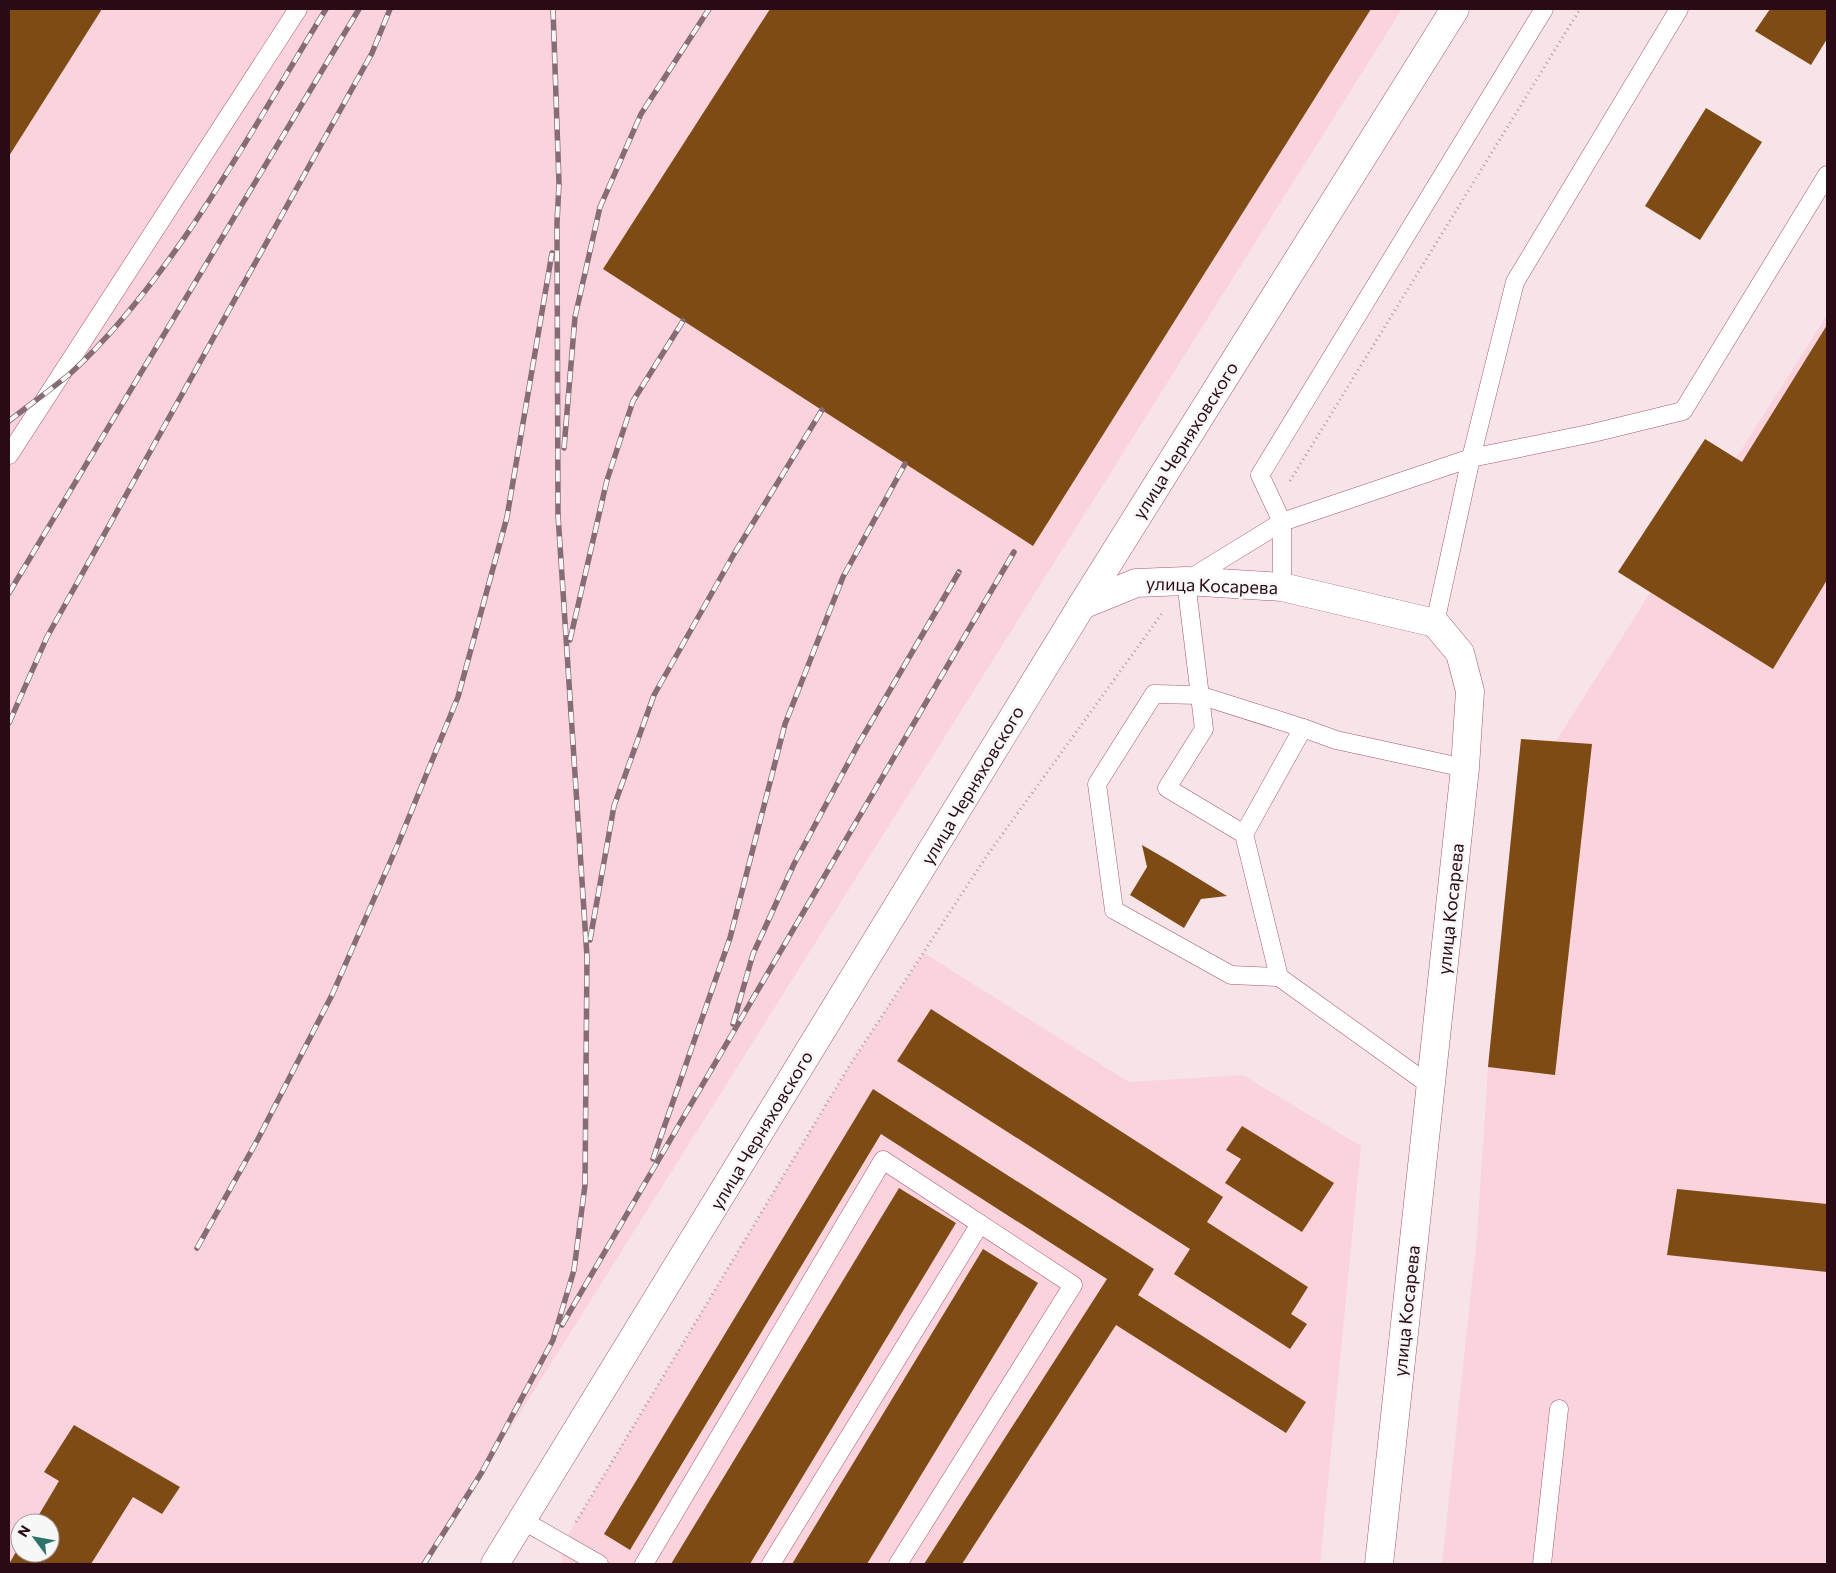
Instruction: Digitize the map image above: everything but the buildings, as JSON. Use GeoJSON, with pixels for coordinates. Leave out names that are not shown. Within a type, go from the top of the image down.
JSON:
{"type":"FeatureCollection","features":[{"type":"Feature","properties":{"kind":"street","name":"улица Черняховского"},"geometry":{"type":"LineString","coordinates":[[495,1564],[1082,605],[1455,9]]}},
{"type":"Feature","properties":{"kind":"street","name":"улица Косарева"},"geometry":{"type":"LineString","coordinates":[[1082,605],[1136,582],[1186,581],[1282,587],[1435,623],[1460,653],[1470,691],[1465,768],[1379,1564]]}},
{"type":"Feature","properties":{"kind":"lane"},"geometry":{"type":"LineString","coordinates":[[9,455],[298,9]]}},
{"type":"Feature","properties":{"kind":"lane"},"geometry":{"type":"LineString","coordinates":[[1282,587],[1282,522],[1260,475],[1544,9]]}},
{"type":"Feature","properties":{"kind":"lane"},"geometry":{"type":"LineString","coordinates":[[1435,623],[1471,458],[1515,282],[1679,9]]}},
{"type":"Feature","properties":{"kind":"lane"},"geometry":{"type":"LineString","coordinates":[[1244,834],[1167,788],[1204,729],[1186,581],[1282,522],[1471,458],[1593,433],[1683,411],[1827,175]]}},
{"type":"Feature","properties":{"kind":"lane"},"geometry":{"type":"LineString","coordinates":[[1431,1086],[1278,977],[1231,975],[1114,910],[1097,784],[1154,694],[1199,696],[1336,740],[1465,768]]}},
{"type":"Feature","properties":{"kind":"lane"},"geometry":{"type":"LineString","coordinates":[[1278,977],[1244,834],[1303,728]]}},
{"type":"Feature","properties":{"kind":"lane"},"geometry":{"type":"LineString","coordinates":[[644,1564],[883,1160],[1073,1284],[898,1564]]}},
{"type":"Feature","properties":{"kind":"lane"},"geometry":{"type":"LineString","coordinates":[[771,1564],[980,1224]]}},
{"type":"Feature","properties":{"kind":"lane"},"geometry":{"type":"LineString","coordinates":[[1542,1564],[1559,1409]]}},
{"type":"Feature","properties":{"kind":"lane"},"geometry":{"type":"LineString","coordinates":[[522,1520],[599,1564]]}},
{"type":"Feature","properties":{"kind":"path"},"geometry":{"type":"LineString","coordinates":[[1290,482],[1580,9]]}},
{"type":"Feature","properties":{"kind":"path"},"geometry":{"type":"LineString","coordinates":[[563,1543],[848,1068],[986,857],[1186,581]]}},
{"type":"Feature","properties":{"kind":"shaded area"},"geometry":{"type":"Polygon","coordinates":[[[9,9],[1402,9],[425,1564],[9,1564],[9,9]]]}},
{"type":"Feature","properties":{"kind":"shaded area"},"geometry":{"type":"Polygon","coordinates":[[[1827,315],[1827,1564],[1442,1564],[1477,1235],[1488,1067],[1521,739],[1556,741],[1827,315]]]}},
{"type":"Feature","properties":{"kind":"shaded area"},"geometry":{"type":"Polygon","coordinates":[[[924,953],[1129,1082],[1243,1075],[1361,1146],[1320,1564],[561,1564],[563,1543],[848,1068],[924,953]]]}},
{"type":"Feature","properties":{"kind":"railway"},"geometry":{"type":"LineString","coordinates":[[9,421],[72,372],[109,334],[145,292],[210,200],[326,9]]}},
{"type":"Feature","properties":{"kind":"railway"},"geometry":{"type":"LineString","coordinates":[[9,593],[359,9]]}},
{"type":"Feature","properties":{"kind":"railway"},"geometry":{"type":"LineString","coordinates":[[9,723],[47,637],[372,53],[390,9]]}},
{"type":"Feature","properties":{"kind":"railway"},"geometry":{"type":"LineString","coordinates":[[424,1564],[482,1472],[553,1340],[574,1270],[585,1185],[587,957],[558,515],[557,223],[559,184],[553,9]]}},
{"type":"Feature","properties":{"kind":"railway"},"geometry":{"type":"LineString","coordinates":[[564,448],[575,317],[600,207],[641,114],[709,9]]}},
{"type":"Feature","properties":{"kind":"railway"},"geometry":{"type":"LineString","coordinates":[[197,1248],[258,1139],[332,995],[398,844],[458,697],[507,517],[552,253]]}},
{"type":"Feature","properties":{"kind":"railway"},"geometry":{"type":"LineString","coordinates":[[570,640],[607,480],[633,401],[683,321]]}},
{"type":"Feature","properties":{"kind":"railway"},"geometry":{"type":"LineString","coordinates":[[590,940],[614,806],[654,695],[734,554],[822,410]]}},
{"type":"Feature","properties":{"kind":"railway"},"geometry":{"type":"LineString","coordinates":[[653,1159],[730,938],[785,724],[843,577],[905,464]]}},
{"type":"Feature","properties":{"kind":"railway"},"geometry":{"type":"LineString","coordinates":[[562,1325],[1014,552]]}},
{"type":"Feature","properties":{"kind":"railway"},"geometry":{"type":"LineString","coordinates":[[733,1024],[753,954],[794,864],[859,743],[959,572]]}}]}
